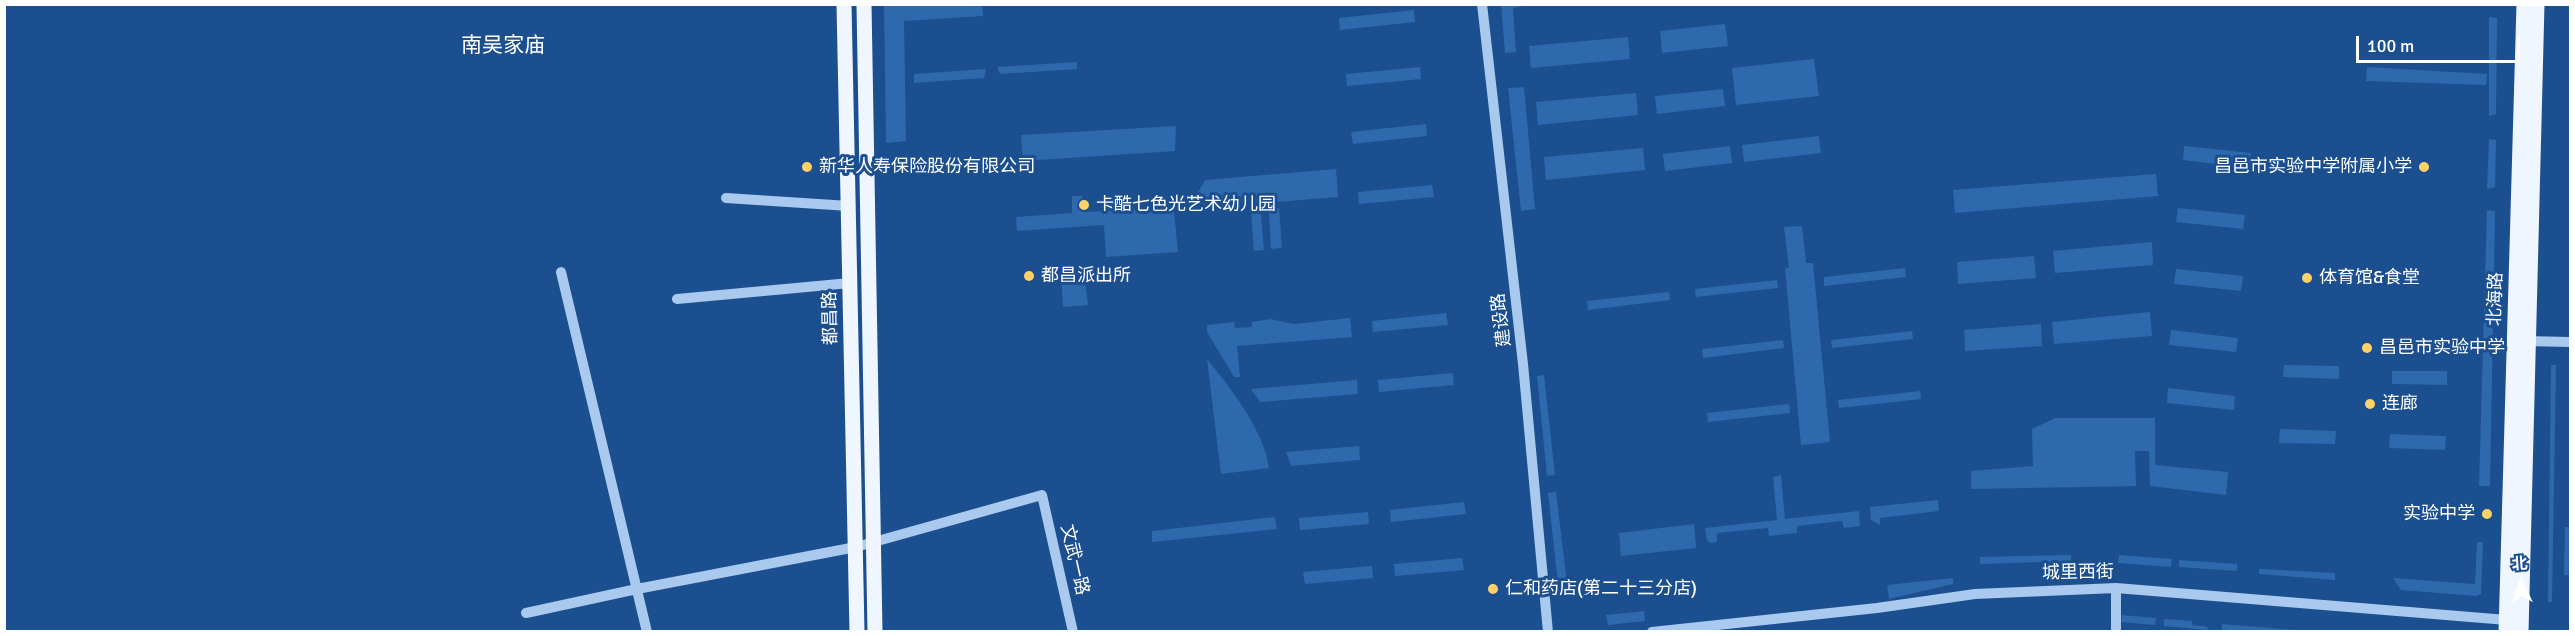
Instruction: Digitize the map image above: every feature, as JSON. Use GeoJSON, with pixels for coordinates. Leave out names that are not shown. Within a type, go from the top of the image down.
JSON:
{"type":"FeatureCollection","features":[{"type":"Feature","properties":{"kind":"main road","name":"都昌路"},"geometry":{"type":"LineString","coordinates":[[844,4],[857,632]]}},
{"type":"Feature","properties":{"kind":"main road"},"geometry":{"type":"LineString","coordinates":[[864,4],[875,632]]}},
{"type":"Feature","properties":{"kind":"main road","name":"北海路"},"geometry":{"type":"LineString","coordinates":[[2521,631],[2524,4]]}},
{"type":"Feature","properties":{"kind":"main road","name":"北海路"},"geometry":{"type":"LineString","coordinates":[[2506,626],[2537,4]]}},
{"type":"Feature","properties":{"kind":"street","name":"建设路"},"geometry":{"type":"LineString","coordinates":[[1482,4],[1523,364],[1548,632]]}},
{"type":"Feature","properties":{"kind":"street"},"geometry":{"type":"LineString","coordinates":[[726,198],[849,206]]}},
{"type":"Feature","properties":{"kind":"street"},"geometry":{"type":"LineString","coordinates":[[561,272],[646,632]]}},
{"type":"Feature","properties":{"kind":"street"},"geometry":{"type":"LineString","coordinates":[[677,299],[850,283]]}},
{"type":"Feature","properties":{"kind":"street"},"geometry":{"type":"LineString","coordinates":[[2521,341],[2571,342]]}},
{"type":"Feature","properties":{"kind":"street","name":"文武一路"},"geometry":{"type":"LineString","coordinates":[[873,540],[1042,495],[1073,632]]}},
{"type":"Feature","properties":{"kind":"street"},"geometry":{"type":"LineString","coordinates":[[526,614],[637,589],[856,547],[873,540]]}},
{"type":"Feature","properties":{"kind":"street"},"geometry":{"type":"LineString","coordinates":[[2116,588],[2116,632]]}},
{"type":"Feature","properties":{"kind":"street","name":"城里西街"},"geometry":{"type":"LineString","coordinates":[[1652,632],[1877,608],[1975,594],[2116,588],[2506,626]]}},
{"type":"Feature","properties":{"kind":"shaded area"},"geometry":{"type":"Polygon","coordinates":[[[884,5],[982,5],[983,16],[904,21],[906,141],[886,143],[884,5]]]}},
{"type":"Feature","properties":{"kind":"shaded area"},"geometry":{"type":"Polygon","coordinates":[[[1501,5],[1528,5],[1513,8],[1516,52],[1505,53],[1501,5]]]}},
{"type":"Feature","properties":{"kind":"shaded area"},"geometry":{"type":"Polygon","coordinates":[[[1414,10],[1415,22],[1340,30],[1339,18],[1414,10]]]}},
{"type":"Feature","properties":{"kind":"shaded area"},"geometry":{"type":"Polygon","coordinates":[[[2489,17],[2497,18],[2496,114],[2489,116],[2489,17]]]}},
{"type":"Feature","properties":{"kind":"shaded area"},"geometry":{"type":"Polygon","coordinates":[[[1725,24],[1728,46],[1662,53],[1660,31],[1725,24]]]}},
{"type":"Feature","properties":{"kind":"shaded area"},"geometry":{"type":"Polygon","coordinates":[[[1628,37],[1630,59],[1531,68],[1529,46],[1628,37]]]}},
{"type":"Feature","properties":{"kind":"shaded area"},"geometry":{"type":"Polygon","coordinates":[[[1814,59],[1819,96],[1736,105],[1732,68],[1814,59]]]}},
{"type":"Feature","properties":{"kind":"shaded area"},"geometry":{"type":"Polygon","coordinates":[[[1077,62],[1077,69],[1000,74],[997,67],[1077,62]]]}},
{"type":"Feature","properties":{"kind":"shaded area"},"geometry":{"type":"Polygon","coordinates":[[[1420,67],[1421,79],[1347,86],[1346,74],[1420,67]]]}},
{"type":"Feature","properties":{"kind":"shaded area"},"geometry":{"type":"Polygon","coordinates":[[[2367,67],[2487,74],[2486,85],[2366,81],[2367,67]]]}},
{"type":"Feature","properties":{"kind":"shaded area"},"geometry":{"type":"Polygon","coordinates":[[[986,69],[984,78],[914,83],[914,74],[986,69]]]}},
{"type":"Feature","properties":{"kind":"shaded area"},"geometry":{"type":"Polygon","coordinates":[[[1524,87],[1535,209],[1521,211],[1508,88],[1524,87]]]}},
{"type":"Feature","properties":{"kind":"shaded area"},"geometry":{"type":"Polygon","coordinates":[[[1723,89],[1725,106],[1657,114],[1655,96],[1723,89]]]}},
{"type":"Feature","properties":{"kind":"shaded area"},"geometry":{"type":"Polygon","coordinates":[[[1636,93],[1638,115],[1538,125],[1536,102],[1636,93]]]}},
{"type":"Feature","properties":{"kind":"shaded area"},"geometry":{"type":"Polygon","coordinates":[[[1426,124],[1427,136],[1353,144],[1351,132],[1426,124]]]}},
{"type":"Feature","properties":{"kind":"shaded area"},"geometry":{"type":"Polygon","coordinates":[[[1176,126],[1175,151],[1023,161],[1021,135],[1176,126]]]}},
{"type":"Feature","properties":{"kind":"shaded area"},"geometry":{"type":"Polygon","coordinates":[[[1819,136],[1821,153],[1744,162],[1742,145],[1819,136]]]}},
{"type":"Feature","properties":{"kind":"shaded area"},"geometry":{"type":"Polygon","coordinates":[[[2489,139],[2496,140],[2495,187],[2487,189],[2489,139]]]}},
{"type":"Feature","properties":{"kind":"shaded area"},"geometry":{"type":"Polygon","coordinates":[[[1730,146],[1732,163],[1665,171],[1663,154],[1730,146]]]}},
{"type":"Feature","properties":{"kind":"shaded area"},"geometry":{"type":"Polygon","coordinates":[[[2184,146],[2251,153],[2249,168],[2183,160],[2184,146]]]}},
{"type":"Feature","properties":{"kind":"shaded area"},"geometry":{"type":"Polygon","coordinates":[[[1643,148],[1645,170],[1546,180],[1544,157],[1643,148]]]}},
{"type":"Feature","properties":{"kind":"shaded area"},"geometry":{"type":"Polygon","coordinates":[[[1336,169],[1338,197],[1189,209],[1205,180],[1336,169]]]}},
{"type":"Feature","properties":{"kind":"shaded area"},"geometry":{"type":"Polygon","coordinates":[[[2156,174],[2158,196],[1955,213],[1953,190],[2156,174]]]}},
{"type":"Feature","properties":{"kind":"shaded area"},"geometry":{"type":"Polygon","coordinates":[[[1432,185],[1434,197],[1359,204],[1358,192],[1432,185]]]}},
{"type":"Feature","properties":{"kind":"shaded area"},"geometry":{"type":"Polygon","coordinates":[[[1072,196],[1082,196],[1086,212],[1158,208],[1158,201],[1173,200],[1178,252],[1106,257],[1104,225],[1017,231],[1016,217],[1072,213],[1072,196]]]}},
{"type":"Feature","properties":{"kind":"shaded area"},"geometry":{"type":"Polygon","coordinates":[[[1279,208],[1282,248],[1271,249],[1269,214],[1271,209],[1279,208]]]}},
{"type":"Feature","properties":{"kind":"shaded area"},"geometry":{"type":"Polygon","coordinates":[[[2178,208],[2245,215],[2243,229],[2176,222],[2178,208]]]}},
{"type":"Feature","properties":{"kind":"shaded area"},"geometry":{"type":"Polygon","coordinates":[[[2487,210],[2495,211],[2490,486],[2479,486],[2487,210]]]}},
{"type":"Feature","properties":{"kind":"shaded area"},"geometry":{"type":"Polygon","coordinates":[[[1251,211],[1258,211],[1261,215],[1264,250],[1254,251],[1251,211]]]}},
{"type":"Feature","properties":{"kind":"shaded area"},"geometry":{"type":"Polygon","coordinates":[[[1802,226],[1806,263],[1813,263],[1830,442],[1801,445],[1785,268],[1789,268],[1784,227],[1802,226]]]}},
{"type":"Feature","properties":{"kind":"shaded area"},"geometry":{"type":"Polygon","coordinates":[[[2152,242],[2153,265],[2055,273],[2053,251],[2152,242]]]}},
{"type":"Feature","properties":{"kind":"shaded area"},"geometry":{"type":"Polygon","coordinates":[[[2034,256],[2036,278],[1958,284],[1957,262],[2034,256]]]}},
{"type":"Feature","properties":{"kind":"shaded area"},"geometry":{"type":"Polygon","coordinates":[[[1905,268],[1906,277],[1824,286],[1824,277],[1905,268]]]}},
{"type":"Feature","properties":{"kind":"shaded area"},"geometry":{"type":"Polygon","coordinates":[[[2176,269],[2243,276],[2241,291],[2174,284],[2176,269]]]}},
{"type":"Feature","properties":{"kind":"shaded area"},"geometry":{"type":"Polygon","coordinates":[[[1084,273],[1088,305],[1063,307],[1061,275],[1084,273]]]}},
{"type":"Feature","properties":{"kind":"shaded area"},"geometry":{"type":"Polygon","coordinates":[[[1777,280],[1778,288],[1696,297],[1695,289],[1777,280]]]}},
{"type":"Feature","properties":{"kind":"shaded area"},"geometry":{"type":"Polygon","coordinates":[[[1669,292],[1670,300],[1588,310],[1587,301],[1669,292]]]}},
{"type":"Feature","properties":{"kind":"shaded area"},"geometry":{"type":"Polygon","coordinates":[[[2150,312],[2152,336],[2054,344],[2052,322],[2150,312]]]}},
{"type":"Feature","properties":{"kind":"shaded area"},"geometry":{"type":"Polygon","coordinates":[[[1446,313],[1448,325],[1373,332],[1372,321],[1446,313]]]}},
{"type":"Feature","properties":{"kind":"shaded area"},"geometry":{"type":"Polygon","coordinates":[[[1350,318],[1352,337],[1237,346],[1240,377],[1234,377],[1207,332],[1207,325],[1234,322],[1235,328],[1252,327],[1252,322],[1270,319],[1294,324],[1350,318]]]}},
{"type":"Feature","properties":{"kind":"shaded area"},"geometry":{"type":"Polygon","coordinates":[[[2041,324],[2042,346],[1965,351],[1964,330],[2041,324]]]}},
{"type":"Feature","properties":{"kind":"shaded area"},"geometry":{"type":"Polygon","coordinates":[[[2171,330],[2238,338],[2236,352],[2169,345],[2171,330]]]}},
{"type":"Feature","properties":{"kind":"shaded area"},"geometry":{"type":"Polygon","coordinates":[[[1912,331],[1913,339],[1832,348],[1831,340],[1912,331]]]}},
{"type":"Feature","properties":{"kind":"shaded area"},"geometry":{"type":"Polygon","coordinates":[[[1783,340],[1784,348],[1703,358],[1702,349],[1783,340]]]}},
{"type":"Feature","properties":{"kind":"shaded area"},"geometry":{"type":"Polygon","coordinates":[[[1207,359],[1236,396],[1254,425],[1269,468],[1221,474],[1207,359]]]}},
{"type":"Feature","properties":{"kind":"shaded area"},"geometry":{"type":"Polygon","coordinates":[[[2284,365],[2339,366],[2339,379],[2283,377],[2284,365]]]}},
{"type":"Feature","properties":{"kind":"shaded area"},"geometry":{"type":"Polygon","coordinates":[[[2551,365],[2556,365],[2552,602],[2548,602],[2551,365]]]}},
{"type":"Feature","properties":{"kind":"shaded area"},"geometry":{"type":"Polygon","coordinates":[[[2392,371],[2447,371],[2447,385],[2392,384],[2392,371]]]}},
{"type":"Feature","properties":{"kind":"shaded area"},"geometry":{"type":"Polygon","coordinates":[[[1453,373],[1454,385],[1379,392],[1378,380],[1453,373]]]}},
{"type":"Feature","properties":{"kind":"shaded area"},"geometry":{"type":"Polygon","coordinates":[[[1544,375],[1555,475],[1547,476],[1537,376],[1544,375]]]}},
{"type":"Feature","properties":{"kind":"shaded area"},"geometry":{"type":"Polygon","coordinates":[[[1357,380],[1358,394],[1260,402],[1251,389],[1357,380]]]}},
{"type":"Feature","properties":{"kind":"shaded area"},"geometry":{"type":"Polygon","coordinates":[[[2168,388],[2235,396],[2234,410],[2167,403],[2168,388]]]}},
{"type":"Feature","properties":{"kind":"shaded area"},"geometry":{"type":"Polygon","coordinates":[[[1920,391],[1921,399],[1839,408],[1838,400],[1920,391]]]}},
{"type":"Feature","properties":{"kind":"shaded area"},"geometry":{"type":"Polygon","coordinates":[[[1789,404],[1790,413],[1708,422],[1707,413],[1789,404]]]}},
{"type":"Feature","properties":{"kind":"shaded area"},"geometry":{"type":"Polygon","coordinates":[[[2055,418],[2155,418],[2155,465],[2228,472],[2226,495],[2150,486],[2149,451],[2135,451],[2136,486],[1971,489],[1971,471],[2033,466],[2032,429],[2055,418]]]}},
{"type":"Feature","properties":{"kind":"shaded area"},"geometry":{"type":"Polygon","coordinates":[[[2280,429],[2336,431],[2335,444],[2279,443],[2280,429]]]}},
{"type":"Feature","properties":{"kind":"shaded area"},"geometry":{"type":"Polygon","coordinates":[[[2390,434],[2446,436],[2445,450],[2389,448],[2390,434]]]}},
{"type":"Feature","properties":{"kind":"shaded area"},"geometry":{"type":"Polygon","coordinates":[[[1359,446],[1360,460],[1291,466],[1286,452],[1359,446]]]}},
{"type":"Feature","properties":{"kind":"shaded area"},"geometry":{"type":"Polygon","coordinates":[[[1781,475],[1785,519],[1859,511],[1860,526],[1844,528],[1842,521],[1797,526],[1797,533],[1769,536],[1768,528],[1717,533],[1717,542],[1710,543],[1707,540],[1705,528],[1777,520],[1773,477],[1781,475]]]}},
{"type":"Feature","properties":{"kind":"shaded area"},"geometry":{"type":"Polygon","coordinates":[[[1556,492],[1568,592],[1559,593],[1548,493],[1556,492]]]}},
{"type":"Feature","properties":{"kind":"shaded area"},"geometry":{"type":"Polygon","coordinates":[[[1938,500],[1939,511],[1880,518],[1880,525],[1871,520],[1870,507],[1938,500]]]}},
{"type":"Feature","properties":{"kind":"shaded area"},"geometry":{"type":"Polygon","coordinates":[[[1464,502],[1466,514],[1391,522],[1390,510],[1464,502]]]}},
{"type":"Feature","properties":{"kind":"shaded area"},"geometry":{"type":"Polygon","coordinates":[[[1368,512],[1369,524],[1300,530],[1299,518],[1368,512]]]}},
{"type":"Feature","properties":{"kind":"shaded area"},"geometry":{"type":"Polygon","coordinates":[[[1275,517],[1277,529],[1152,542],[1152,531],[1275,517]]]}},
{"type":"Feature","properties":{"kind":"shaded area"},"geometry":{"type":"Polygon","coordinates":[[[1694,524],[1696,548],[1621,556],[1619,533],[1694,524]]]}},
{"type":"Feature","properties":{"kind":"shaded area"},"geometry":{"type":"Polygon","coordinates":[[[2565,527],[2570,527],[2570,575],[2564,575],[2565,527]]]}},
{"type":"Feature","properties":{"kind":"shaded area"},"geometry":{"type":"Polygon","coordinates":[[[2477,542],[2483,542],[2481,594],[2476,596],[2401,590],[2393,578],[2475,584],[2477,542]]]}},
{"type":"Feature","properties":{"kind":"shaded area"},"geometry":{"type":"Polygon","coordinates":[[[2071,555],[2071,561],[1980,564],[1980,557],[2071,555]]]}},
{"type":"Feature","properties":{"kind":"shaded area"},"geometry":{"type":"Polygon","coordinates":[[[2119,555],[2172,559],[2171,567],[2118,563],[2119,555]]]}},
{"type":"Feature","properties":{"kind":"shaded area"},"geometry":{"type":"Polygon","coordinates":[[[1462,558],[1464,570],[1395,576],[1394,564],[1462,558]]]}},
{"type":"Feature","properties":{"kind":"shaded area"},"geometry":{"type":"Polygon","coordinates":[[[2179,560],[2237,564],[2237,571],[2179,567],[2179,560]]]}},
{"type":"Feature","properties":{"kind":"shaded area"},"geometry":{"type":"Polygon","coordinates":[[[1372,566],[1373,578],[1305,584],[1303,572],[1372,566]]]}},
{"type":"Feature","properties":{"kind":"shaded area"},"geometry":{"type":"Polygon","coordinates":[[[2259,569],[2335,573],[2335,580],[2259,574],[2259,569]]]}},
{"type":"Feature","properties":{"kind":"shaded area"},"geometry":{"type":"Polygon","coordinates":[[[1953,578],[1953,584],[1889,599],[1887,585],[1953,578]]]}},
{"type":"Feature","properties":{"kind":"shaded area"},"geometry":{"type":"Polygon","coordinates":[[[1644,611],[1645,621],[1608,625],[1606,615],[1644,611]]]}},
{"type":"Feature","properties":{"kind":"shaded area"},"geometry":{"type":"Polygon","coordinates":[[[2122,615],[2156,618],[2155,625],[2121,622],[2122,615]]]}},
{"type":"Feature","properties":{"kind":"shaded area"},"geometry":{"type":"Polygon","coordinates":[[[2164,619],[2192,621],[2192,625],[2208,627],[2207,630],[2164,626],[2164,619]]]}},
{"type":"Feature","properties":{"kind":"shaded area"},"geometry":{"type":"Polygon","coordinates":[[[2222,624],[2309,631],[2222,631],[2222,624]]]}},
{"type":"Feature","properties":{"kind":"place","name":"新华人寿保险股份有限公司"},"geometry":{"type":"Point","coordinates":[807,167]}},
{"type":"Feature","properties":{"kind":"place","name":"昌邑市实验中学附属小学"},"geometry":{"type":"Point","coordinates":[2424,167]}},
{"type":"Feature","properties":{"kind":"place","name":"卡酷七色光艺术幼儿园"},"geometry":{"type":"Point","coordinates":[1084,205]}},
{"type":"Feature","properties":{"kind":"place","name":"都昌派出所"},"geometry":{"type":"Point","coordinates":[1029,276]}},
{"type":"Feature","properties":{"kind":"place","name":"体育馆&食堂"},"geometry":{"type":"Point","coordinates":[2307,278]}},
{"type":"Feature","properties":{"kind":"place","name":"昌邑市实验中学"},"geometry":{"type":"Point","coordinates":[2367,348]}},
{"type":"Feature","properties":{"kind":"place","name":"连廊"},"geometry":{"type":"Point","coordinates":[2370,404]}},
{"type":"Feature","properties":{"kind":"place","name":"实验中学"},"geometry":{"type":"Point","coordinates":[2487,514]}},
{"type":"Feature","properties":{"kind":"place","name":"仁和药店(第二十三分店)"},"geometry":{"type":"Point","coordinates":[1493,589]}},
{"type":"Feature","properties":{"kind":"district","name":"南吴家庙"},"geometry":{"type":"Point","coordinates":[503,46]}}]}
